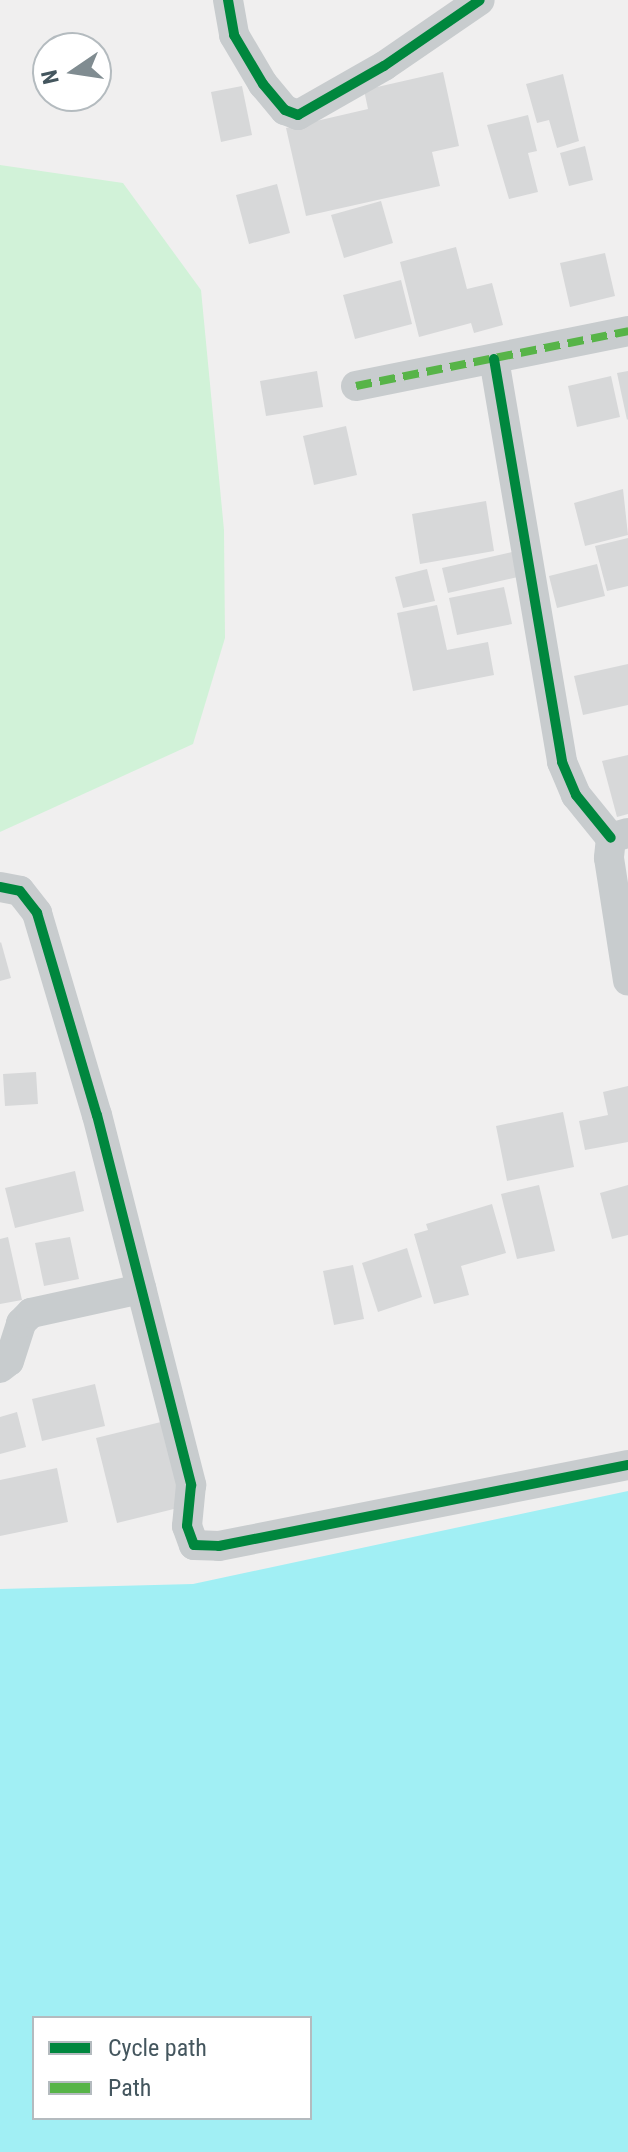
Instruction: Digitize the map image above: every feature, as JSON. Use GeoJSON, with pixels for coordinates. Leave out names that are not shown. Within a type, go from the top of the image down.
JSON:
{"type":"FeatureCollection","features":[{"type":"Feature","properties":{"kind":"street"},"geometry":{"type":"LineString","coordinates":[[228,0],[234,35],[263,84],[285,110],[298,115],[384,66],[480,0]]}},
{"type":"Feature","properties":{"kind":"street"},"geometry":{"type":"LineString","coordinates":[[356,386],[628,331]]}},
{"type":"Feature","properties":{"kind":"street"},"geometry":{"type":"LineString","coordinates":[[494,359],[562,762],[576,795],[619,836],[609,858],[628,981]]}},
{"type":"Feature","properties":{"kind":"street"},"geometry":{"type":"LineString","coordinates":[[0,887],[20,891],[37,913],[97,1115],[191,1485],[187,1526],[194,1545],[219,1546],[628,1465]]}},
{"type":"Feature","properties":{"kind":"street"},"geometry":{"type":"LineString","coordinates":[[0,1368],[9,1361],[21,1323],[31,1313],[141,1289]]}},
{"type":"Feature","properties":{"kind":"green space"},"geometry":{"type":"Polygon","coordinates":[[[0,165],[123,183],[201,290],[224,530],[225,638],[193,744],[0,832],[0,165]]]}},
{"type":"Feature","properties":{"kind":"water"},"geometry":{"type":"Polygon","coordinates":[[[628,1491],[628,2152],[0,2152],[0,1589],[193,1584],[628,1491]]]}},
{"type":"Feature","properties":{"kind":"building"},"geometry":{"type":"Polygon","coordinates":[[[443,72],[459,146],[432,152],[440,186],[306,216],[286,128],[368,109],[364,90],[443,72]]]}},
{"type":"Feature","properties":{"kind":"building"},"geometry":{"type":"Polygon","coordinates":[[[563,74],[579,141],[557,148],[549,120],[537,123],[526,84],[563,74]]]}},
{"type":"Feature","properties":{"kind":"building"},"geometry":{"type":"Polygon","coordinates":[[[242,86],[252,135],[221,142],[211,92],[242,86]]]}},
{"type":"Feature","properties":{"kind":"building"},"geometry":{"type":"Polygon","coordinates":[[[528,115],[537,151],[528,153],[538,192],[509,199],[487,125],[528,115]]]}},
{"type":"Feature","properties":{"kind":"building"},"geometry":{"type":"Polygon","coordinates":[[[585,146],[593,180],[569,186],[560,153],[585,146]]]}},
{"type":"Feature","properties":{"kind":"building"},"geometry":{"type":"Polygon","coordinates":[[[277,184],[290,233],[249,244],[236,195],[277,184]]]}},
{"type":"Feature","properties":{"kind":"building"},"geometry":{"type":"Polygon","coordinates":[[[381,201],[393,243],[344,258],[331,215],[381,201]]]}},
{"type":"Feature","properties":{"kind":"building"},"geometry":{"type":"Polygon","coordinates":[[[456,247],[467,289],[492,283],[503,325],[474,333],[471,323],[419,337],[400,262],[456,247]]]}},
{"type":"Feature","properties":{"kind":"building"},"geometry":{"type":"Polygon","coordinates":[[[605,253],[615,296],[570,307],[560,263],[605,253]]]}},
{"type":"Feature","properties":{"kind":"building"},"geometry":{"type":"Polygon","coordinates":[[[401,280],[412,324],[355,339],[343,295],[401,280]]]}},
{"type":"Feature","properties":{"kind":"building"},"geometry":{"type":"Polygon","coordinates":[[[317,371],[323,407],[266,416],[260,381],[317,371]]]}},
{"type":"Feature","properties":{"kind":"building"},"geometry":{"type":"Polygon","coordinates":[[[628,371],[628,419],[627,420],[617,373],[628,371]]]}},
{"type":"Feature","properties":{"kind":"building"},"geometry":{"type":"Polygon","coordinates":[[[611,376],[620,417],[577,427],[568,386],[611,376]]]}},
{"type":"Feature","properties":{"kind":"building"},"geometry":{"type":"Polygon","coordinates":[[[346,426],[357,475],[314,485],[303,436],[346,426]]]}},
{"type":"Feature","properties":{"kind":"building"},"geometry":{"type":"Polygon","coordinates":[[[623,489],[628,535],[585,546],[574,503],[623,489]]]}},
{"type":"Feature","properties":{"kind":"building"},"geometry":{"type":"Polygon","coordinates":[[[486,501],[494,551],[420,564],[412,514],[486,501]]]}},
{"type":"Feature","properties":{"kind":"building"},"geometry":{"type":"Polygon","coordinates":[[[628,538],[628,586],[607,591],[595,546],[628,538]]]}},
{"type":"Feature","properties":{"kind":"building"},"geometry":{"type":"Polygon","coordinates":[[[512,552],[518,577],[448,593],[442,568],[512,552]]]}},
{"type":"Feature","properties":{"kind":"building"},"geometry":{"type":"Polygon","coordinates":[[[597,564],[605,596],[557,608],[549,576],[597,564]]]}},
{"type":"Feature","properties":{"kind":"building"},"geometry":{"type":"Polygon","coordinates":[[[427,569],[435,601],[403,608],[395,577],[427,569]]]}},
{"type":"Feature","properties":{"kind":"building"},"geometry":{"type":"Polygon","coordinates":[[[504,587],[512,624],[457,635],[449,598],[504,587]]]}},
{"type":"Feature","properties":{"kind":"building"},"geometry":{"type":"Polygon","coordinates":[[[437,605],[447,650],[488,642],[494,675],[413,691],[397,613],[437,605]]]}},
{"type":"Feature","properties":{"kind":"building"},"geometry":{"type":"Polygon","coordinates":[[[628,664],[628,705],[583,715],[574,676],[628,664]]]}},
{"type":"Feature","properties":{"kind":"building"},"geometry":{"type":"Polygon","coordinates":[[[628,755],[628,814],[617,817],[602,761],[628,755]]]}},
{"type":"Feature","properties":{"kind":"building"},"geometry":{"type":"Polygon","coordinates":[[[0,943],[11,978],[0,981],[0,943]]]}},
{"type":"Feature","properties":{"kind":"building"},"geometry":{"type":"Polygon","coordinates":[[[36,1072],[38,1104],[5,1106],[3,1074],[36,1072]]]}},
{"type":"Feature","properties":{"kind":"building"},"geometry":{"type":"Polygon","coordinates":[[[628,1086],[628,1142],[585,1150],[579,1121],[608,1115],[603,1092],[628,1086]]]}},
{"type":"Feature","properties":{"kind":"building"},"geometry":{"type":"Polygon","coordinates":[[[563,1112],[574,1167],[507,1181],[496,1126],[563,1112]]]}},
{"type":"Feature","properties":{"kind":"building"},"geometry":{"type":"Polygon","coordinates":[[[75,1171],[84,1211],[15,1228],[5,1188],[75,1171]]]}},
{"type":"Feature","properties":{"kind":"building"},"geometry":{"type":"Polygon","coordinates":[[[539,1185],[555,1251],[517,1259],[501,1194],[539,1185]]]}},
{"type":"Feature","properties":{"kind":"building"},"geometry":{"type":"Polygon","coordinates":[[[628,1185],[628,1235],[612,1239],[600,1193],[628,1185]]]}},
{"type":"Feature","properties":{"kind":"building"},"geometry":{"type":"Polygon","coordinates":[[[492,1204],[506,1253],[461,1266],[469,1295],[434,1304],[414,1234],[428,1230],[426,1224],[492,1204]]]}},
{"type":"Feature","properties":{"kind":"building"},"geometry":{"type":"Polygon","coordinates":[[[8,1237],[22,1300],[0,1304],[0,1239],[8,1237]]]}},
{"type":"Feature","properties":{"kind":"building"},"geometry":{"type":"Polygon","coordinates":[[[70,1237],[79,1279],[44,1286],[35,1243],[70,1237]]]}},
{"type":"Feature","properties":{"kind":"building"},"geometry":{"type":"Polygon","coordinates":[[[407,1248],[422,1297],[378,1312],[362,1263],[407,1248]]]}},
{"type":"Feature","properties":{"kind":"building"},"geometry":{"type":"Polygon","coordinates":[[[353,1265],[364,1319],[334,1325],[323,1271],[353,1265]]]}},
{"type":"Feature","properties":{"kind":"building"},"geometry":{"type":"Polygon","coordinates":[[[95,1384],[105,1426],[42,1441],[32,1399],[95,1384]]]}},
{"type":"Feature","properties":{"kind":"building"},"geometry":{"type":"Polygon","coordinates":[[[17,1412],[26,1447],[0,1454],[0,1417],[17,1412]]]}},
{"type":"Feature","properties":{"kind":"building"},"geometry":{"type":"Polygon","coordinates":[[[165,1421],[186,1506],[117,1523],[96,1438],[165,1421]]]}},
{"type":"Feature","properties":{"kind":"building"},"geometry":{"type":"Polygon","coordinates":[[[57,1468],[68,1522],[0,1536],[0,1480],[57,1468]]]}},
{"type":"Feature","properties":{"kind":"marked path"},"geometry":{"type":"LineString","coordinates":[[356,386],[628,331]]}},
{"type":"Feature","properties":{"kind":"cycle path"},"geometry":{"type":"LineString","coordinates":[[228,0],[234,35],[263,84],[285,110],[298,115],[384,66],[480,0]]}},
{"type":"Feature","properties":{"kind":"cycle path"},"geometry":{"type":"LineString","coordinates":[[494,359],[562,762],[576,795],[611,838]]}},
{"type":"Feature","properties":{"kind":"cycle path"},"geometry":{"type":"LineString","coordinates":[[0,887],[20,891],[37,913],[97,1115],[191,1485],[187,1526],[194,1545],[219,1546],[628,1465]]}}]}
